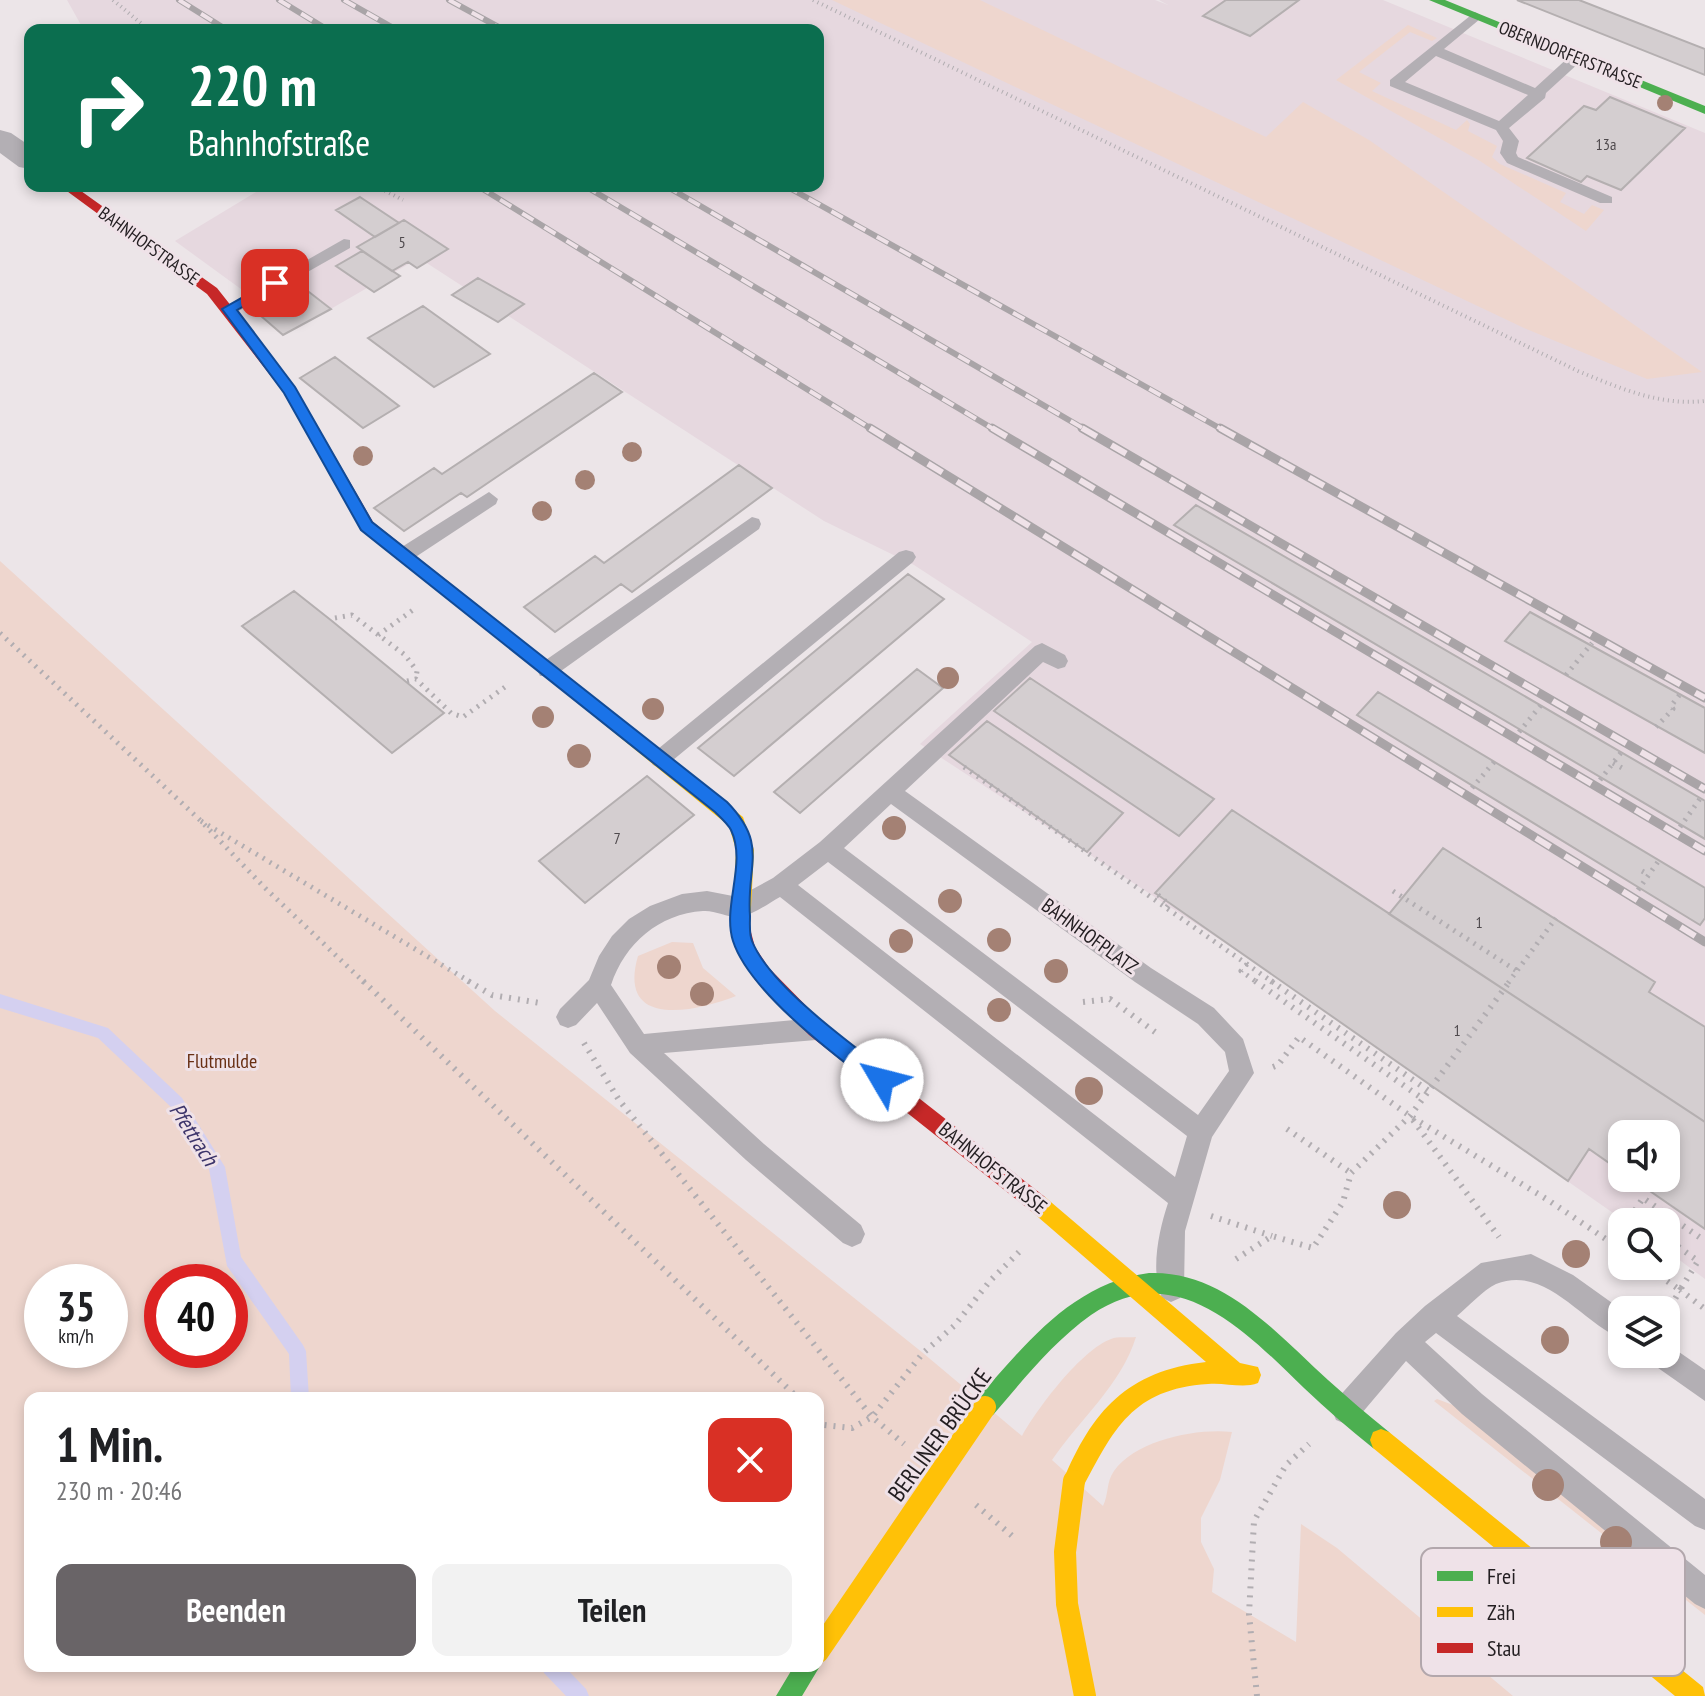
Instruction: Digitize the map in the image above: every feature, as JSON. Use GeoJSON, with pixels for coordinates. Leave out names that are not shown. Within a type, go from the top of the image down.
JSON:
{"type":"FeatureCollection","features":[{"type":"Feature","properties":{"kind":"street","name":"OBERNDORFERSTRASSE"},"geometry":{"type":"LineString","coordinates":[[1435,0],[1703,107]]}},
{"type":"Feature","properties":{"kind":"street"},"geometry":{"type":"LineString","coordinates":[[0,139],[24,156]]}},
{"type":"Feature","properties":{"kind":"street","name":"BAHNHOFSTRASSE"},"geometry":{"type":"LineString","coordinates":[[74,192],[212,291],[229,309],[290,390],[367,526],[721,807],[739,825],[745,849],[740,907],[742,940],[756,965],[816,1029],[999,1171],[1137,1285]]}},
{"type":"Feature","properties":{"kind":"street","name":"BERLINER BRÜCKE"},"geometry":{"type":"LineString","coordinates":[[824,1643],[985,1407],[1047,1335],[1089,1303],[1137,1285],[1170,1283],[1232,1310],[1345,1411]]}},
{"type":"Feature","properties":{"kind":"street"},"geometry":{"type":"LineString","coordinates":[[1137,1285],[1232,1370]]}},
{"type":"Feature","properties":{"kind":"street"},"geometry":{"type":"LineString","coordinates":[[1085,1696],[1067,1604],[1065,1552],[1074,1481],[1107,1421],[1141,1394],[1174,1379],[1206,1371],[1232,1370],[1268,1380]]}},
{"type":"Feature","properties":{"kind":"street"},"geometry":{"type":"LineString","coordinates":[[1294,1390],[1345,1411],[1518,1548]]}},
{"type":"Feature","properties":{"kind":"street"},"geometry":{"type":"LineString","coordinates":[[788,1696],[804,1672]]}},
{"type":"Feature","properties":{"kind":"street"},"geometry":{"type":"LineString","coordinates":[[1671,1676],[1694,1696]]}},
{"type":"Feature","properties":{"kind":"lane"},"geometry":{"type":"LineString","coordinates":[[1475,16],[1395,83],[1501,127],[1511,141],[1508,153],[1512,160],[1606,200]]}},
{"type":"Feature","properties":{"kind":"lane"},"geometry":{"type":"LineString","coordinates":[[1435,51],[1540,95]]}},
{"type":"Feature","properties":{"kind":"lane"},"geometry":{"type":"LineString","coordinates":[[1501,127],[1540,95],[1553,77],[1576,58]]}},
{"type":"Feature","properties":{"kind":"lane"},"geometry":{"type":"LineString","coordinates":[[229,309],[344,244]]}},
{"type":"Feature","properties":{"kind":"lane"},"geometry":{"type":"LineString","coordinates":[[404,555],[489,499]]}},
{"type":"Feature","properties":{"kind":"lane"},"geometry":{"type":"LineString","coordinates":[[543,666],[752,524]]}},
{"type":"Feature","properties":{"kind":"lane"},"geometry":{"type":"LineString","coordinates":[[660,759],[906,557]]}},
{"type":"Feature","properties":{"kind":"lane"},"geometry":{"type":"LineString","coordinates":[[568,1017],[599,986],[607,963],[620,943],[637,926],[658,913],[682,904],[707,901],[740,907],[781,885],[828,849],[1042,651],[1058,661]]}},
{"type":"Feature","properties":{"kind":"lane","name":"BAHNHOFPLATZ"},"geometry":{"type":"LineString","coordinates":[[890,792],[1143,975],[1206,1016],[1235,1047],[1242,1073],[1201,1132],[1172,1231],[1170,1283],[1174,1319],[1174,1379]]}},
{"type":"Feature","properties":{"kind":"lane"},"geometry":{"type":"LineString","coordinates":[[828,849],[1201,1132]]}},
{"type":"Feature","properties":{"kind":"lane"},"geometry":{"type":"LineString","coordinates":[[781,885],[1183,1199]]}},
{"type":"Feature","properties":{"kind":"lane"},"geometry":{"type":"LineString","coordinates":[[599,986],[638,1045],[755,1152],[852,1234]]}},
{"type":"Feature","properties":{"kind":"lane"},"geometry":{"type":"LineString","coordinates":[[638,1045],[816,1029]]}},
{"type":"Feature","properties":{"kind":"lane"},"geometry":{"type":"LineString","coordinates":[[1345,1411],[1405,1342],[1434,1315],[1490,1272],[1531,1267],[1564,1284],[1608,1316]]}},
{"type":"Feature","properties":{"kind":"lane"},"geometry":{"type":"LineString","coordinates":[[1434,1315],[1705,1516]]}},
{"type":"Feature","properties":{"kind":"lane"},"geometry":{"type":"LineString","coordinates":[[1405,1342],[1472,1404],[1649,1548]]}},
{"type":"Feature","properties":{"kind":"lane"},"geometry":{"type":"LineString","coordinates":[[1679,1368],[1705,1387]]}},
{"type":"Feature","properties":{"kind":"lane"},"geometry":{"type":"LineString","coordinates":[[1685,1578],[1705,1594]]}},
{"type":"Feature","properties":{"kind":"path"},"geometry":{"type":"LineString","coordinates":[[113,0],[142,24]]}},
{"type":"Feature","properties":{"kind":"path"},"geometry":{"type":"LineString","coordinates":[[813,0],[1521,344],[1611,384],[1672,404],[1705,401]]}},
{"type":"Feature","properties":{"kind":"path"},"geometry":{"type":"LineString","coordinates":[[388,192],[403,200]]}},
{"type":"Feature","properties":{"kind":"path"},"geometry":{"type":"LineString","coordinates":[[335,618],[352,615],[405,655],[417,671],[416,679]]}},
{"type":"Feature","properties":{"kind":"path"},"geometry":{"type":"LineString","coordinates":[[0,633],[201,821],[264,887],[792,1392]]}},
{"type":"Feature","properties":{"kind":"path"},"geometry":{"type":"LineString","coordinates":[[1566,675],[1592,643]]}},
{"type":"Feature","properties":{"kind":"path"},"geometry":{"type":"LineString","coordinates":[[1579,659],[1585,663]]}},
{"type":"Feature","properties":{"kind":"path"},"geometry":{"type":"LineString","coordinates":[[416,679],[451,713],[463,717],[543,666]]}},
{"type":"Feature","properties":{"kind":"path"},"geometry":{"type":"LineString","coordinates":[[407,681],[416,679]]}},
{"type":"Feature","properties":{"kind":"path"},"geometry":{"type":"LineString","coordinates":[[1656,727],[1673,709],[1671,706],[1681,693]]}},
{"type":"Feature","properties":{"kind":"path"},"geometry":{"type":"LineString","coordinates":[[1519,732],[1542,704]]}},
{"type":"Feature","properties":{"kind":"path"},"geometry":{"type":"LineString","coordinates":[[1531,717],[1537,721]]}},
{"type":"Feature","properties":{"kind":"path"},"geometry":{"type":"LineString","coordinates":[[936,748],[1429,1091]]}},
{"type":"Feature","properties":{"kind":"path"},"geometry":{"type":"LineString","coordinates":[[1600,780],[1623,750]]}},
{"type":"Feature","properties":{"kind":"path"},"geometry":{"type":"LineString","coordinates":[[1472,788],[1495,761]]}},
{"type":"Feature","properties":{"kind":"path"},"geometry":{"type":"LineString","coordinates":[[1613,763],[1624,769]]}},
{"type":"Feature","properties":{"kind":"path"},"geometry":{"type":"LineString","coordinates":[[1483,775],[1490,779]]}},
{"type":"Feature","properties":{"kind":"path"},"geometry":{"type":"LineString","coordinates":[[1680,827],[1688,809],[1702,796]]}},
{"type":"Feature","properties":{"kind":"path"},"geometry":{"type":"LineString","coordinates":[[201,821],[492,995],[538,1002],[568,1017],[619,1100],[872,1417],[907,1446]]}},
{"type":"Feature","properties":{"kind":"path"},"geometry":{"type":"LineString","coordinates":[[1638,890],[1660,859]]}},
{"type":"Feature","properties":{"kind":"path"},"geometry":{"type":"LineString","coordinates":[[1642,871],[1649,875]]}},
{"type":"Feature","properties":{"kind":"path"},"geometry":{"type":"LineString","coordinates":[[1393,891],[1517,971]]}},
{"type":"Feature","properties":{"kind":"path"},"geometry":{"type":"LineString","coordinates":[[1158,895],[1169,904],[1166,908]]}},
{"type":"Feature","properties":{"kind":"path"},"geometry":{"type":"LineString","coordinates":[[1229,1221],[1313,1248],[1343,1202],[1351,1173],[1410,1116],[1556,918]]}},
{"type":"Feature","properties":{"kind":"path"},"geometry":{"type":"LineString","coordinates":[[1247,964],[1241,971],[1423,1099]]}},
{"type":"Feature","properties":{"kind":"path"},"geometry":{"type":"LineString","coordinates":[[1110,999],[1155,1032]]}},
{"type":"Feature","properties":{"kind":"path"},"geometry":{"type":"LineString","coordinates":[[1278,1065],[1299,1037],[1410,1116],[1608,1241]]}},
{"type":"Feature","properties":{"kind":"path"},"geometry":{"type":"LineString","coordinates":[[1410,1116],[1494,1227]]}},
{"type":"Feature","properties":{"kind":"path"},"geometry":{"type":"LineString","coordinates":[[1287,1129],[1351,1173]]}},
{"type":"Feature","properties":{"kind":"path"},"geometry":{"type":"LineString","coordinates":[[1637,1208],[1643,1198],[1657,1208]]}},
{"type":"Feature","properties":{"kind":"path"},"geometry":{"type":"LineString","coordinates":[[1680,1224],[1705,1241]]}},
{"type":"Feature","properties":{"kind":"path"},"geometry":{"type":"LineString","coordinates":[[1242,1255],[1272,1236]]}},
{"type":"Feature","properties":{"kind":"path"},"geometry":{"type":"LineString","coordinates":[[1677,1296],[1698,1261],[1680,1248]]}},
{"type":"Feature","properties":{"kind":"path"},"geometry":{"type":"LineString","coordinates":[[1665,1280],[1705,1309]]}},
{"type":"Feature","properties":{"kind":"path"},"geometry":{"type":"LineString","coordinates":[[824,1425],[852,1428],[872,1417],[923,1353],[954,1326]]}},
{"type":"Feature","properties":{"kind":"path"},"geometry":{"type":"LineString","coordinates":[[1257,1696],[1249,1614],[1254,1521],[1286,1465],[1345,1411]]}},
{"type":"Feature","properties":{"kind":"path"},"geometry":{"type":"LineString","coordinates":[[964,1495],[1021,1543]]}},
{"type":"Feature","properties":{"kind":"shaded area"},"geometry":{"type":"Polygon","coordinates":[[[67,0],[1155,0],[1168,5],[1159,0],[1383,0],[1705,133],[1705,1279],[1680,1260],[1680,1208],[1608,1209],[1239,952],[920,744],[1032,642],[914,565],[824,521],[419,258],[296,329],[175,241],[256,192],[824,192],[824,24],[80,24],[67,0]]]}},
{"type":"Feature","properties":{"kind":"green space"},"geometry":{"type":"Polygon","coordinates":[[[832,0],[980,0],[1266,137],[1303,102],[1369,140],[1702,372],[1647,379],[1524,328],[832,0]]]}},
{"type":"Feature","properties":{"kind":"green space"},"geometry":{"type":"Polygon","coordinates":[[[1408,25],[1437,38],[1432,41],[1410,32],[1359,72],[1381,83],[1372,91],[1456,130],[1467,120],[1470,124],[1468,131],[1497,146],[1492,157],[1500,164],[1566,193],[1560,202],[1584,214],[1592,205],[1604,210],[1586,231],[1480,161],[1336,80],[1408,25]]]}},
{"type":"Feature","properties":{"kind":"green space","name":"Flutmulde"},"geometry":{"type":"Polygon","coordinates":[[[0,561],[495,1011],[923,1353],[1022,1436],[1049,1396],[1087,1355],[1111,1339],[1136,1337],[1110,1386],[1052,1460],[1103,1506],[1114,1471],[1137,1451],[1185,1434],[1232,1432],[1220,1480],[1201,1518],[1201,1542],[1214,1569],[1212,1592],[1296,1642],[1301,1524],[1337,1548],[1421,1619],[1421,1676],[1489,1676],[1513,1696],[0,1696],[0,561]]]}},
{"type":"Feature","properties":{"kind":"green space"},"geometry":{"type":"Polygon","coordinates":[[[672,942],[693,943],[703,968],[736,996],[681,1010],[648,1005],[638,995],[634,979],[638,956],[672,942]]]}},
{"type":"Feature","properties":{"kind":"green space"},"geometry":{"type":"Polygon","coordinates":[[[1437,1399],[1453,1405],[1633,1548],[1620,1548],[1434,1401],[1437,1399]]]}},
{"type":"Feature","properties":{"kind":"green space"},"geometry":{"type":"Polygon","coordinates":[[[1685,1589],[1705,1605],[1705,1615],[1685,1599],[1685,1589]]]}},
{"type":"Feature","properties":{"kind":"building"},"geometry":{"type":"Polygon","coordinates":[[[1226,0],[1299,0],[1250,36],[1203,16],[1226,0]]]}},
{"type":"Feature","properties":{"kind":"building"},"geometry":{"type":"Polygon","coordinates":[[[1517,0],[1579,0],[1705,49],[1705,75],[1517,0]]]}},
{"type":"Feature","properties":{"kind":"building"},"geometry":{"type":"Polygon","coordinates":[[[1610,97],[1685,128],[1621,190],[1587,176],[1581,182],[1527,158],[1584,106],[1596,110],[1610,97]]]}},
{"type":"Feature","properties":{"kind":"building"},"geometry":{"type":"Polygon","coordinates":[[[360,197],[399,223],[375,237],[336,210],[360,197]]]}},
{"type":"Feature","properties":{"kind":"building"},"geometry":{"type":"Polygon","coordinates":[[[404,220],[448,249],[417,268],[408,262],[392,271],[357,247],[404,220]]]}},
{"type":"Feature","properties":{"kind":"building"},"geometry":{"type":"Polygon","coordinates":[[[362,251],[400,276],[374,292],[336,266],[362,251]]]}},
{"type":"Feature","properties":{"kind":"building"},"geometry":{"type":"Polygon","coordinates":[[[478,278],[524,304],[498,322],[452,295],[478,278]]]}},
{"type":"Feature","properties":{"kind":"building"},"geometry":{"type":"Polygon","coordinates":[[[300,285],[331,309],[283,335],[254,310],[300,285]]]}},
{"type":"Feature","properties":{"kind":"building"},"geometry":{"type":"Polygon","coordinates":[[[423,306],[490,354],[434,387],[368,338],[423,306]]]}},
{"type":"Feature","properties":{"kind":"building"},"geometry":{"type":"Polygon","coordinates":[[[335,357],[399,406],[363,428],[300,378],[335,357]]]}},
{"type":"Feature","properties":{"kind":"building"},"geometry":{"type":"Polygon","coordinates":[[[594,373],[622,392],[467,497],[461,493],[404,531],[374,508],[434,468],[442,474],[594,373]]]}},
{"type":"Feature","properties":{"kind":"building"},"geometry":{"type":"Polygon","coordinates":[[[739,465],[772,488],[632,592],[621,584],[555,632],[524,607],[595,556],[604,563],[739,465]]]}},
{"type":"Feature","properties":{"kind":"building"},"geometry":{"type":"Polygon","coordinates":[[[1196,505],[1705,801],[1705,839],[1174,525],[1196,505]]]}},
{"type":"Feature","properties":{"kind":"building"},"geometry":{"type":"Polygon","coordinates":[[[908,574],[944,599],[734,776],[698,748],[908,574]]]}},
{"type":"Feature","properties":{"kind":"building"},"geometry":{"type":"Polygon","coordinates":[[[294,591],[444,713],[392,753],[242,626],[294,591]]]}},
{"type":"Feature","properties":{"kind":"building"},"geometry":{"type":"Polygon","coordinates":[[[1530,612],[1705,708],[1705,753],[1505,641],[1530,612]]]}},
{"type":"Feature","properties":{"kind":"building"},"geometry":{"type":"Polygon","coordinates":[[[917,669],[943,688],[800,813],[774,792],[917,669]]]}},
{"type":"Feature","properties":{"kind":"building"},"geometry":{"type":"Polygon","coordinates":[[[1030,678],[1214,799],[1179,836],[994,711],[1030,678]]]}},
{"type":"Feature","properties":{"kind":"building"},"geometry":{"type":"Polygon","coordinates":[[[1378,692],[1705,888],[1705,918],[1700,925],[1357,715],[1378,692]]]}},
{"type":"Feature","properties":{"kind":"building"},"geometry":{"type":"Polygon","coordinates":[[[987,721],[1123,813],[1087,852],[949,755],[987,721]]]}},
{"type":"Feature","properties":{"kind":"building"},"geometry":{"type":"Polygon","coordinates":[[[647,776],[694,815],[585,903],[539,861],[647,776]]]}},
{"type":"Feature","properties":{"kind":"building"},"geometry":{"type":"Polygon","coordinates":[[[1232,810],[1705,1122],[1705,1229],[1680,1212],[1680,1208],[1675,1208],[1651,1192],[1680,1192],[1680,1120],[1608,1120],[1608,1162],[1589,1149],[1568,1181],[1155,893],[1232,810]]]}},
{"type":"Feature","properties":{"kind":"building"},"geometry":{"type":"Polygon","coordinates":[[[1443,848],[1655,982],[1649,992],[1705,1027],[1705,1122],[1389,914],[1443,848]]]}},
{"type":"Feature","properties":{"kind":"waterway","name":"Pfettrach"},"geometry":{"type":"LineString","coordinates":[[0,1001],[103,1033],[177,1103],[217,1167],[233,1260],[297,1351],[300,1392]]}},
{"type":"Feature","properties":{"kind":"waterway","name":"Pfettrach"},"geometry":{"type":"LineString","coordinates":[[557,1672],[579,1696]]}},
{"type":"Feature","properties":{"kind":"railway"},"geometry":{"type":"LineString","coordinates":[[179,0],[217,24]]}},
{"type":"Feature","properties":{"kind":"railway"},"geometry":{"type":"LineString","coordinates":[[279,0],[318,24]]}},
{"type":"Feature","properties":{"kind":"railway"},"geometry":{"type":"LineString","coordinates":[[344,0],[386,24]]}},
{"type":"Feature","properties":{"kind":"railway"},"geometry":{"type":"LineString","coordinates":[[449,0],[493,24]]}},
{"type":"Feature","properties":{"kind":"railway"},"geometry":{"type":"LineString","coordinates":[[488,192],[873,430]]}},
{"type":"Feature","properties":{"kind":"railway"},"geometry":{"type":"LineString","coordinates":[[595,192],[995,430]]}},
{"type":"Feature","properties":{"kind":"railway"},"geometry":{"type":"LineString","coordinates":[[676,192],[1086,430]]}},
{"type":"Feature","properties":{"kind":"railway"},"geometry":{"type":"LineString","coordinates":[[797,192],[1223,430]]}},
{"type":"Feature","properties":{"kind":"railway"},"geometry":{"type":"LineString","coordinates":[[870,428],[1705,942]]}},
{"type":"Feature","properties":{"kind":"railway"},"geometry":{"type":"LineString","coordinates":[[992,428],[1705,851]]}},
{"type":"Feature","properties":{"kind":"railway"},"geometry":{"type":"LineString","coordinates":[[1082,428],[1705,789]]}},
{"type":"Feature","properties":{"kind":"railway"},"geometry":{"type":"LineString","coordinates":[[1220,428],[1705,698]]}},
{"type":"Feature","properties":{"kind":"traffic: fast"},"geometry":{"type":"LineString","coordinates":[[1435,0],[1705,110]]}},
{"type":"Feature","properties":{"kind":"traffic: fast"},"geometry":{"type":"LineString","coordinates":[[985,1407],[1044,1341],[1084,1307],[1126,1288],[1160,1283],[1193,1290],[1233,1311],[1381,1440]]}},
{"type":"Feature","properties":{"kind":"traffic: fast"},"geometry":{"type":"LineString","coordinates":[[788,1696],[804,1672]]}},
{"type":"Feature","properties":{"kind":"traffic: slow"},"geometry":{"type":"LineString","coordinates":[[511,640],[737,822],[745,850],[741,927]]}},
{"type":"Feature","properties":{"kind":"traffic: slow"},"geometry":{"type":"LineString","coordinates":[[1038,1204],[1232,1370]]}},
{"type":"Feature","properties":{"kind":"traffic: slow"},"geometry":{"type":"LineString","coordinates":[[1074,1481],[1103,1426],[1117,1410],[1150,1387],[1210,1372],[1250,1375]]}},
{"type":"Feature","properties":{"kind":"traffic: slow"},"geometry":{"type":"LineString","coordinates":[[824,1643],[985,1407]]}},
{"type":"Feature","properties":{"kind":"traffic: slow"},"geometry":{"type":"LineString","coordinates":[[1381,1440],[1513,1548]]}},
{"type":"Feature","properties":{"kind":"traffic: slow"},"geometry":{"type":"LineString","coordinates":[[1074,1481],[1065,1552],[1067,1604],[1085,1696]]}},
{"type":"Feature","properties":{"kind":"traffic: slow"},"geometry":{"type":"LineString","coordinates":[[1670,1676],[1694,1696]]}},
{"type":"Feature","properties":{"kind":"traffic: jam"},"geometry":{"type":"LineString","coordinates":[[74,192],[212,291],[290,390],[367,526],[511,640]]}},
{"type":"Feature","properties":{"kind":"traffic: jam"},"geometry":{"type":"LineString","coordinates":[[741,927],[746,949],[762,974],[816,1029],[1038,1204]]}},
{"type":"Feature","properties":{"kind":"route"},"geometry":{"type":"LineString","coordinates":[[275,283],[229,309],[290,390],[367,526],[721,807],[739,825],[745,849],[740,907],[742,940],[756,965],[816,1029],[882,1080]]}}]}
